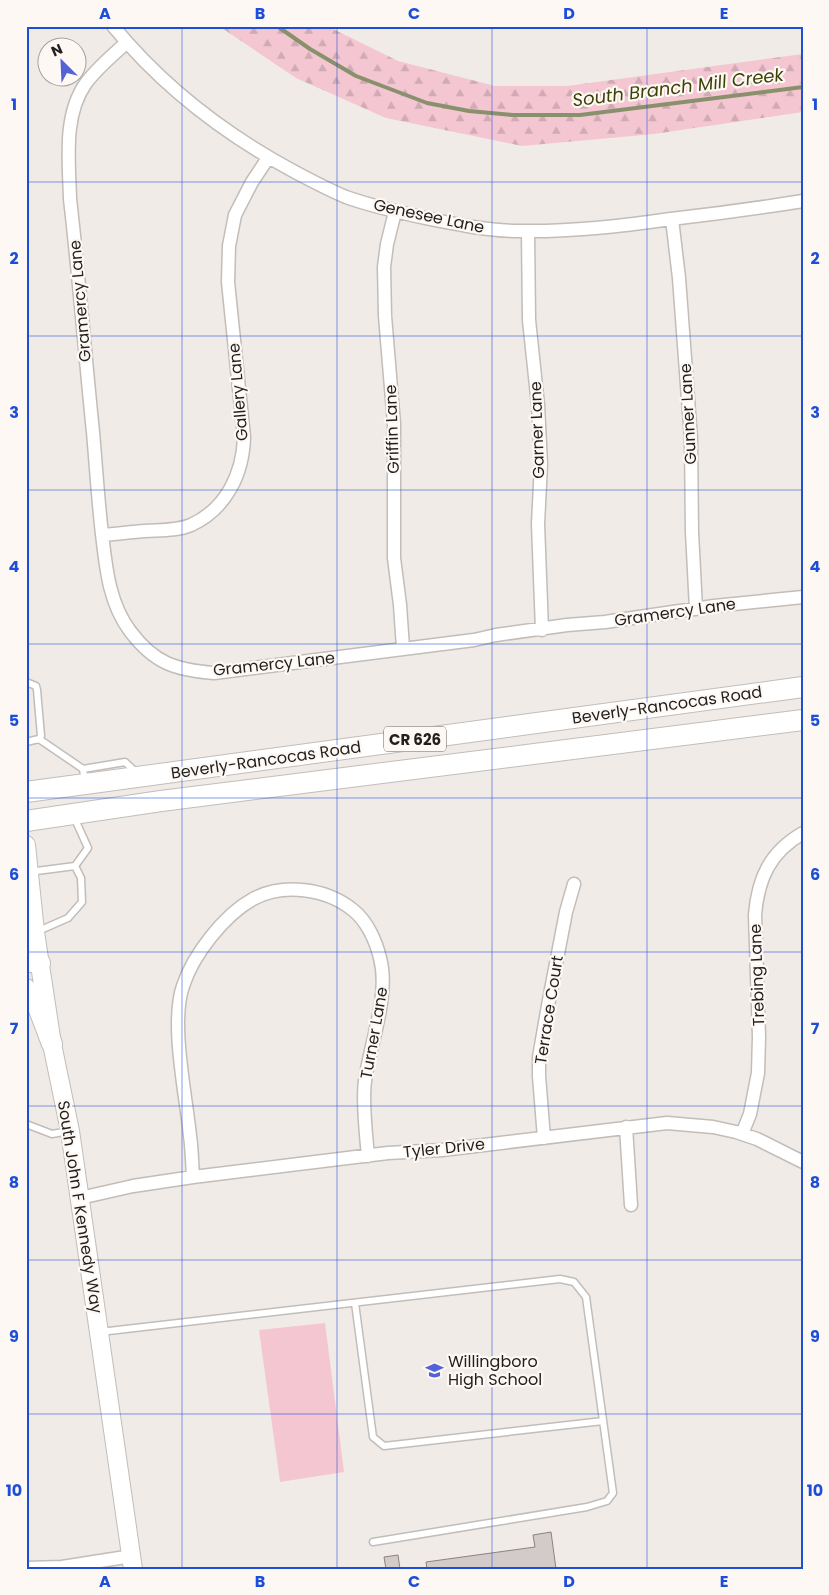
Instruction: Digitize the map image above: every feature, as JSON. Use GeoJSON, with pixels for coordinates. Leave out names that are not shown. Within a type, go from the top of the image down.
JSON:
{"type":"FeatureCollection","features":[{"type":"Feature","properties":{"kind":"main road","name":"Beverly-Rancocas Road"},"geometry":{"type":"LineString","coordinates":[[26,792],[84,777],[140,777],[803,687]]}},
{"type":"Feature","properties":{"kind":"main road","name":"Beverly-Rancocas Road"},"geometry":{"type":"LineString","coordinates":[[26,821],[72,813],[803,720]]}},
{"type":"Feature","properties":{"kind":"main road"},"geometry":{"type":"LineString","coordinates":[[26,989],[38,1007],[52,1044]]}},
{"type":"Feature","properties":{"kind":"street","name":"Genesee Lane"},"geometry":{"type":"LineString","coordinates":[[113,26],[148,66],[180,96],[268,158],[346,196],[395,212],[475,228],[528,231],[589,230],[803,201]]}},
{"type":"Feature","properties":{"kind":"street","name":"Gramercy Lane"},"geometry":{"type":"LineString","coordinates":[[126,42],[93,74],[78,96],[70,127],[70,199],[107,578],[120,614],[130,631],[153,656],[167,664],[187,670],[214,672],[474,640],[568,625],[605,622],[755,601],[803,597]]}},
{"type":"Feature","properties":{"kind":"street","name":"Gallery Lane"},"geometry":{"type":"LineString","coordinates":[[102,535],[171,529],[190,525],[214,510],[233,487],[244,454],[244,437],[228,282],[229,246],[235,215],[252,182],[268,158]]}},
{"type":"Feature","properties":{"kind":"street","name":"Griffin Lane"},"geometry":{"type":"LineString","coordinates":[[395,212],[384,267],[384,316],[394,424],[394,558],[400,605],[402,648]]}},
{"type":"Feature","properties":{"kind":"street","name":"Gunner Lane"},"geometry":{"type":"LineString","coordinates":[[672,219],[679,278],[691,440],[692,532],[696,609]]}},
{"type":"Feature","properties":{"kind":"street","name":"Garner Lane"},"geometry":{"type":"LineString","coordinates":[[528,231],[529,320],[538,405],[541,464],[538,524],[542,630]]}},
{"type":"Feature","properties":{"kind":"street","name":"Trebing Lane"},"geometry":{"type":"LineString","coordinates":[[742,1134],[750,1114],[758,1073],[756,896],[769,862],[780,849],[803,833]]}},
{"type":"Feature","properties":{"kind":"street","name":"South John F Kennedy Way"},"geometry":{"type":"LineString","coordinates":[[26,845],[29,914],[35,932],[33,962],[70,1131],[132,1562]]}},
{"type":"Feature","properties":{"kind":"street","name":"Terrace Court"},"geometry":{"type":"LineString","coordinates":[[544,1138],[539,1076],[540,1048],[566,912],[574,884]]}},
{"type":"Feature","properties":{"kind":"street","name":"Turner Lane"},"geometry":{"type":"LineString","coordinates":[[193,1177],[178,1027],[178,1007],[182,987],[189,969],[211,937],[237,910],[252,899],[269,892],[304,890],[322,894],[339,901],[353,910],[369,929],[380,957],[383,974],[382,991],[364,1083],[368,1156]]}},
{"type":"Feature","properties":{"kind":"street","name":"Tyler Drive"},"geometry":{"type":"LineString","coordinates":[[80,1198],[133,1186],[193,1177],[675,1123],[713,1127],[742,1134],[757,1139],[803,1162]]}},
{"type":"Feature","properties":{"kind":"street"},"geometry":{"type":"LineString","coordinates":[[626,1127],[631,1205]]}},
{"type":"Feature","properties":{"kind":"street"},"geometry":{"type":"LineString","coordinates":[[26,1568],[62,1568],[132,1562]]}},
{"type":"Feature","properties":{"kind":"lane"},"geometry":{"type":"LineString","coordinates":[[26,682],[36,686],[37,690],[39,739]]}},
{"type":"Feature","properties":{"kind":"lane"},"geometry":{"type":"LineString","coordinates":[[26,742],[39,739]]}},
{"type":"Feature","properties":{"kind":"lane"},"geometry":{"type":"LineString","coordinates":[[39,739],[84,777]]}},
{"type":"Feature","properties":{"kind":"lane"},"geometry":{"type":"LineString","coordinates":[[28,873],[75,866],[88,848],[72,813]]}},
{"type":"Feature","properties":{"kind":"lane"},"geometry":{"type":"LineString","coordinates":[[35,932],[68,918],[82,902],[81,878],[75,866]]}},
{"type":"Feature","properties":{"kind":"lane"},"geometry":{"type":"LineString","coordinates":[[26,1124],[52,1134],[70,1131]]}},
{"type":"Feature","properties":{"kind":"lane"},"geometry":{"type":"LineString","coordinates":[[99,1332],[560,1279],[574,1282],[586,1297],[612,1493],[607,1502],[588,1507],[373,1542]]}},
{"type":"Feature","properties":{"kind":"lane"},"geometry":{"type":"LineString","coordinates":[[355,1303],[373,1437],[384,1446],[603,1421]]}},
{"type":"Feature","properties":{"kind":"green space"},"geometry":{"type":"Polygon","coordinates":[[[219,26],[327,26],[398,61],[495,86],[567,86],[803,54],[803,112],[654,134],[522,146],[386,118],[296,78],[219,26]]]}},
{"type":"Feature","properties":{"kind":"green space"},"geometry":{"type":"Polygon","coordinates":[[[325,1323],[344,1472],[280,1482],[259,1330],[325,1323]]]}},
{"type":"Feature","properties":{"kind":"building"},"geometry":{"type":"Polygon","coordinates":[[[551,1532],[556,1569],[427,1569],[426,1562],[535,1547],[533,1535],[551,1532]]]}},
{"type":"Feature","properties":{"kind":"building"},"geometry":{"type":"Polygon","coordinates":[[[398,1555],[400,1569],[386,1569],[384,1557],[398,1555]]]}},
{"type":"Feature","properties":{"kind":"waterway","name":"South Branch Mill Creek"},"geometry":{"type":"LineString","coordinates":[[277,26],[310,49],[356,76],[427,103],[469,111],[512,115],[580,115],[803,87]]}},
{"type":"Feature","properties":{"kind":"place","name":"Willingboro High School"},"geometry":{"type":"Point","coordinates":[434,1370]}}]}
